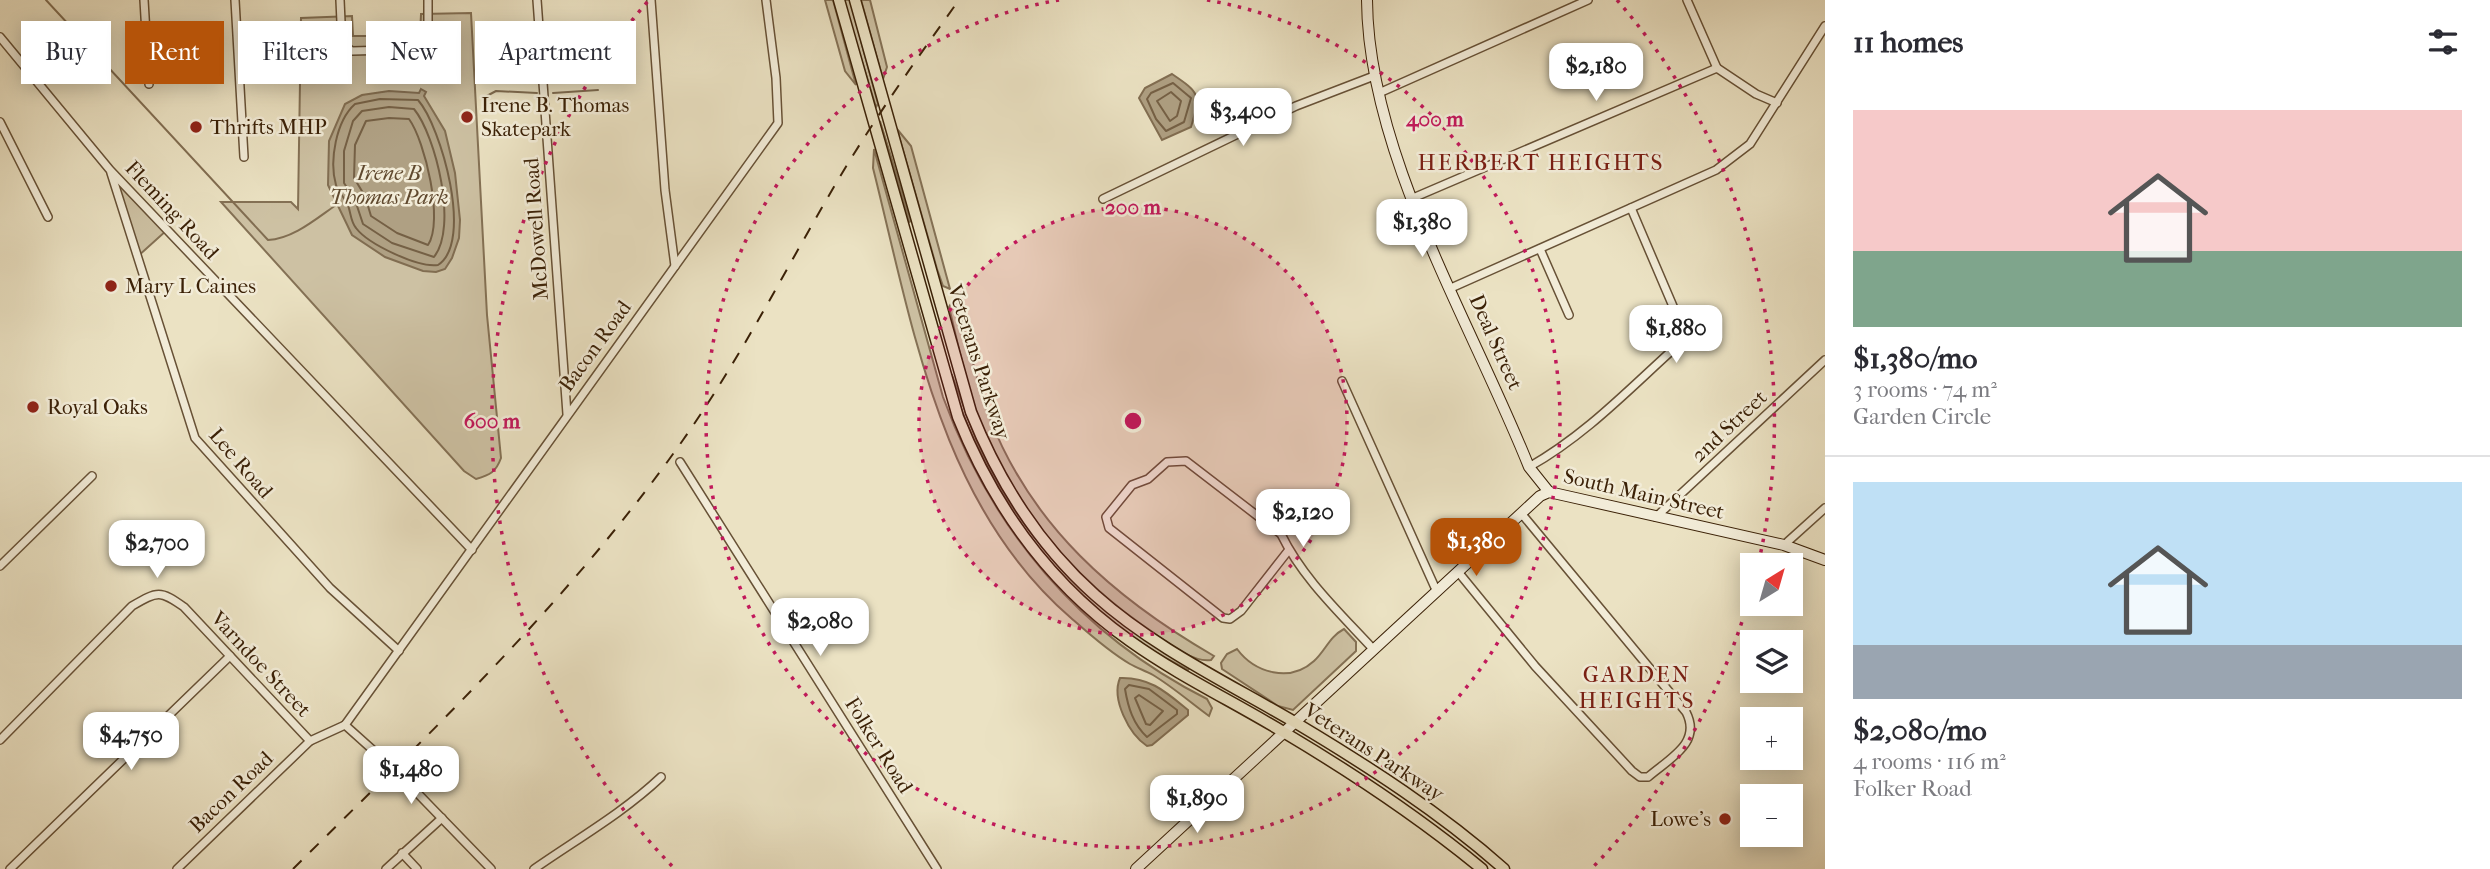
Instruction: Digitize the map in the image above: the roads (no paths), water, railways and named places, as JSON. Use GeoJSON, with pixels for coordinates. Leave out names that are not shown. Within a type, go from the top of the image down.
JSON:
{"type":"FeatureCollection","features":[{"type":"Feature","properties":{"kind":"main road","name":"Veterans Parkway"},"geometry":{"type":"LineString","coordinates":[[839,0],[954,407],[976,460],[998,500],[1054,574],[1114,629],[1165,664],[1285,733],[1396,803],[1482,869]]}},
{"type":"Feature","properties":{"kind":"main road","name":"Veterans Parkway"},"geometry":{"type":"LineString","coordinates":[[855,0],[965,392],[984,443],[1010,493],[1064,565],[1115,612],[1172,652],[1296,723],[1392,783],[1504,869]]}},
{"type":"Feature","properties":{"kind":"street"},"geometry":{"type":"LineString","coordinates":[[144,0],[145,21]]}},
{"type":"Feature","properties":{"kind":"street"},"geometry":{"type":"LineString","coordinates":[[235,0],[244,157]]}},
{"type":"Feature","properties":{"kind":"street"},"geometry":{"type":"LineString","coordinates":[[340,0],[342,44],[352,51],[428,49],[428,0]]}},
{"type":"Feature","properties":{"kind":"street","name":"McDowell Road"},"geometry":{"type":"LineString","coordinates":[[537,0],[567,414]]}},
{"type":"Feature","properties":{"kind":"street"},"geometry":{"type":"LineString","coordinates":[[651,0],[671,248],[675,266]]}},
{"type":"Feature","properties":{"kind":"street","name":"Bacon Road"},"geometry":{"type":"LineString","coordinates":[[177,869],[310,741],[345,725],[778,123],[776,78],[766,0]]}},
{"type":"Feature","properties":{"kind":"street","name":"Deal Street"},"geometry":{"type":"LineString","coordinates":[[1367,0],[1374,76],[1388,133],[1413,198],[1529,467],[1549,492]]}},
{"type":"Feature","properties":{"kind":"street"},"geometry":{"type":"LineString","coordinates":[[1380,93],[1588,0]]}},
{"type":"Feature","properties":{"kind":"street"},"geometry":{"type":"LineString","coordinates":[[1687,0],[1717,68],[1756,94],[1777,103]]}},
{"type":"Feature","properties":{"kind":"street"},"geometry":{"type":"LineString","coordinates":[[1451,288],[1734,159],[1750,144],[1825,26]]}},
{"type":"Feature","properties":{"kind":"street","name":"Fleming Road"},"geometry":{"type":"LineString","coordinates":[[0,37],[110,170],[472,550]]}},
{"type":"Feature","properties":{"kind":"street"},"geometry":{"type":"LineString","coordinates":[[1413,198],[1717,68]]}},
{"type":"Feature","properties":{"kind":"street"},"geometry":{"type":"LineString","coordinates":[[1103,199],[1296,106],[1374,76]]}},
{"type":"Feature","properties":{"kind":"street"},"geometry":{"type":"LineString","coordinates":[[0,121],[48,216]]}},
{"type":"Feature","properties":{"kind":"street","name":"Lee Road"},"geometry":{"type":"LineString","coordinates":[[110,170],[195,438],[330,588],[399,651]]}},
{"type":"Feature","properties":{"kind":"street"},"geometry":{"type":"LineString","coordinates":[[1529,467],[1563,448],[1592,425],[1678,345],[1684,332],[1631,208]]}},
{"type":"Feature","properties":{"kind":"street"},"geometry":{"type":"LineString","coordinates":[[1540,249],[1569,316]]}},
{"type":"Feature","properties":{"kind":"street","name":"2nd Street"},"geometry":{"type":"LineString","coordinates":[[1656,517],[1825,360]]}},
{"type":"Feature","properties":{"kind":"street"},"geometry":{"type":"LineString","coordinates":[[1342,381],[1437,593]]}},
{"type":"Feature","properties":{"kind":"street"},"geometry":{"type":"LineString","coordinates":[[1288,551],[1241,611],[1230,619],[1223,618],[1109,528],[1105,522],[1108,512],[1132,485],[1148,479],[1167,462],[1186,461],[1281,534],[1288,551],[1308,579],[1374,650]]}},
{"type":"Feature","properties":{"kind":"street","name":"Folker Road"},"geometry":{"type":"LineString","coordinates":[[680,462],[937,869]]}},
{"type":"Feature","properties":{"kind":"street"},"geometry":{"type":"LineString","coordinates":[[0,566],[92,476]]}},
{"type":"Feature","properties":{"kind":"street","name":"South Main Street"},"geometry":{"type":"LineString","coordinates":[[1136,869],[1540,496],[1549,492],[1784,545],[1825,560]]}},
{"type":"Feature","properties":{"kind":"street"},"geometry":{"type":"LineString","coordinates":[[1784,545],[1825,508]]}},
{"type":"Feature","properties":{"kind":"street"},"geometry":{"type":"LineString","coordinates":[[1459,573],[1535,666],[1632,771],[1640,777],[1648,777],[1670,758],[1690,738],[1693,725],[1686,712],[1521,513]]}},
{"type":"Feature","properties":{"kind":"street","name":"Varndoe Street"},"geometry":{"type":"LineString","coordinates":[[0,740],[132,606],[152,594],[164,594],[184,607],[310,741]]}},
{"type":"Feature","properties":{"kind":"street"},"geometry":{"type":"LineString","coordinates":[[10,869],[230,656]]}},
{"type":"Feature","properties":{"kind":"street"},"geometry":{"type":"LineString","coordinates":[[345,725],[491,869]]}},
{"type":"Feature","properties":{"kind":"street"},"geometry":{"type":"LineString","coordinates":[[534,869],[600,823],[629,807],[661,777]]}},
{"type":"Feature","properties":{"kind":"street"},"geometry":{"type":"LineString","coordinates":[[386,869],[442,818]]}},
{"type":"Feature","properties":{"kind":"street"},"geometry":{"type":"LineString","coordinates":[[402,853],[417,869]]}},
{"type":"Feature","properties":{"kind":"water"},"geometry":{"type":"Polygon","coordinates":[[[1172,74],[1193,90],[1197,101],[1191,127],[1162,140],[1139,98],[1145,88],[1172,74]]]}},
{"type":"Feature","properties":{"kind":"water"},"geometry":{"type":"Polygon","coordinates":[[[421,89],[426,92],[424,96],[445,131],[455,173],[460,220],[459,238],[452,258],[445,269],[436,272],[423,271],[385,257],[352,235],[328,185],[329,141],[345,104],[362,95],[389,91],[419,93],[421,89]]]}},
{"type":"Feature","properties":{"kind":"water"},"geometry":{"type":"Polygon","coordinates":[[[1120,678],[1140,680],[1157,687],[1188,710],[1188,715],[1152,745],[1147,746],[1134,733],[1123,715],[1118,696],[1120,678]]]}},
{"type":"Feature","properties":{"kind":"waterway"},"geometry":{"type":"LineString","coordinates":[[46,0],[268,240],[296,232],[339,203]]}},
{"type":"Feature","properties":{"kind":"waterway"},"geometry":{"type":"LineString","coordinates":[[553,93],[598,90]]}},
{"type":"Feature","properties":{"kind":"waterway"},"geometry":{"type":"LineString","coordinates":[[483,98],[496,91],[537,93]]}},
{"type":"Feature","properties":{"kind":"railway"},"geometry":{"type":"LineString","coordinates":[[293,869],[498,663],[594,555],[640,498],[706,407],[847,165],[959,0]]}},
{"type":"Feature","properties":{"kind":"place","name":"Irene B. Thomas Skatepark"},"geometry":{"type":"Point","coordinates":[467,117]}},
{"type":"Feature","properties":{"kind":"place","name":"Thrifts MHP"},"geometry":{"type":"Point","coordinates":[196,127]}},
{"type":"Feature","properties":{"kind":"place","name":"Mary L Caines"},"geometry":{"type":"Point","coordinates":[111,286]}},
{"type":"Feature","properties":{"kind":"place","name":"Royal Oaks"},"geometry":{"type":"Point","coordinates":[33,407]}},
{"type":"Feature","properties":{"kind":"place","name":"Lowe's"},"geometry":{"type":"Point","coordinates":[1725,819]}},
{"type":"Feature","properties":{"kind":"district","name":"HERBERT HEIGHTS"},"geometry":{"type":"Point","coordinates":[1541,162]}},
{"type":"Feature","properties":{"kind":"district","name":"GARDEN HEIGHTS"},"geometry":{"type":"Point","coordinates":[1637,687]}},
{"type":"Feature","properties":{"kind":"park label","name":"Irene B Thomas Park"},"geometry":{"type":"Point","coordinates":[389,185]}}]}
